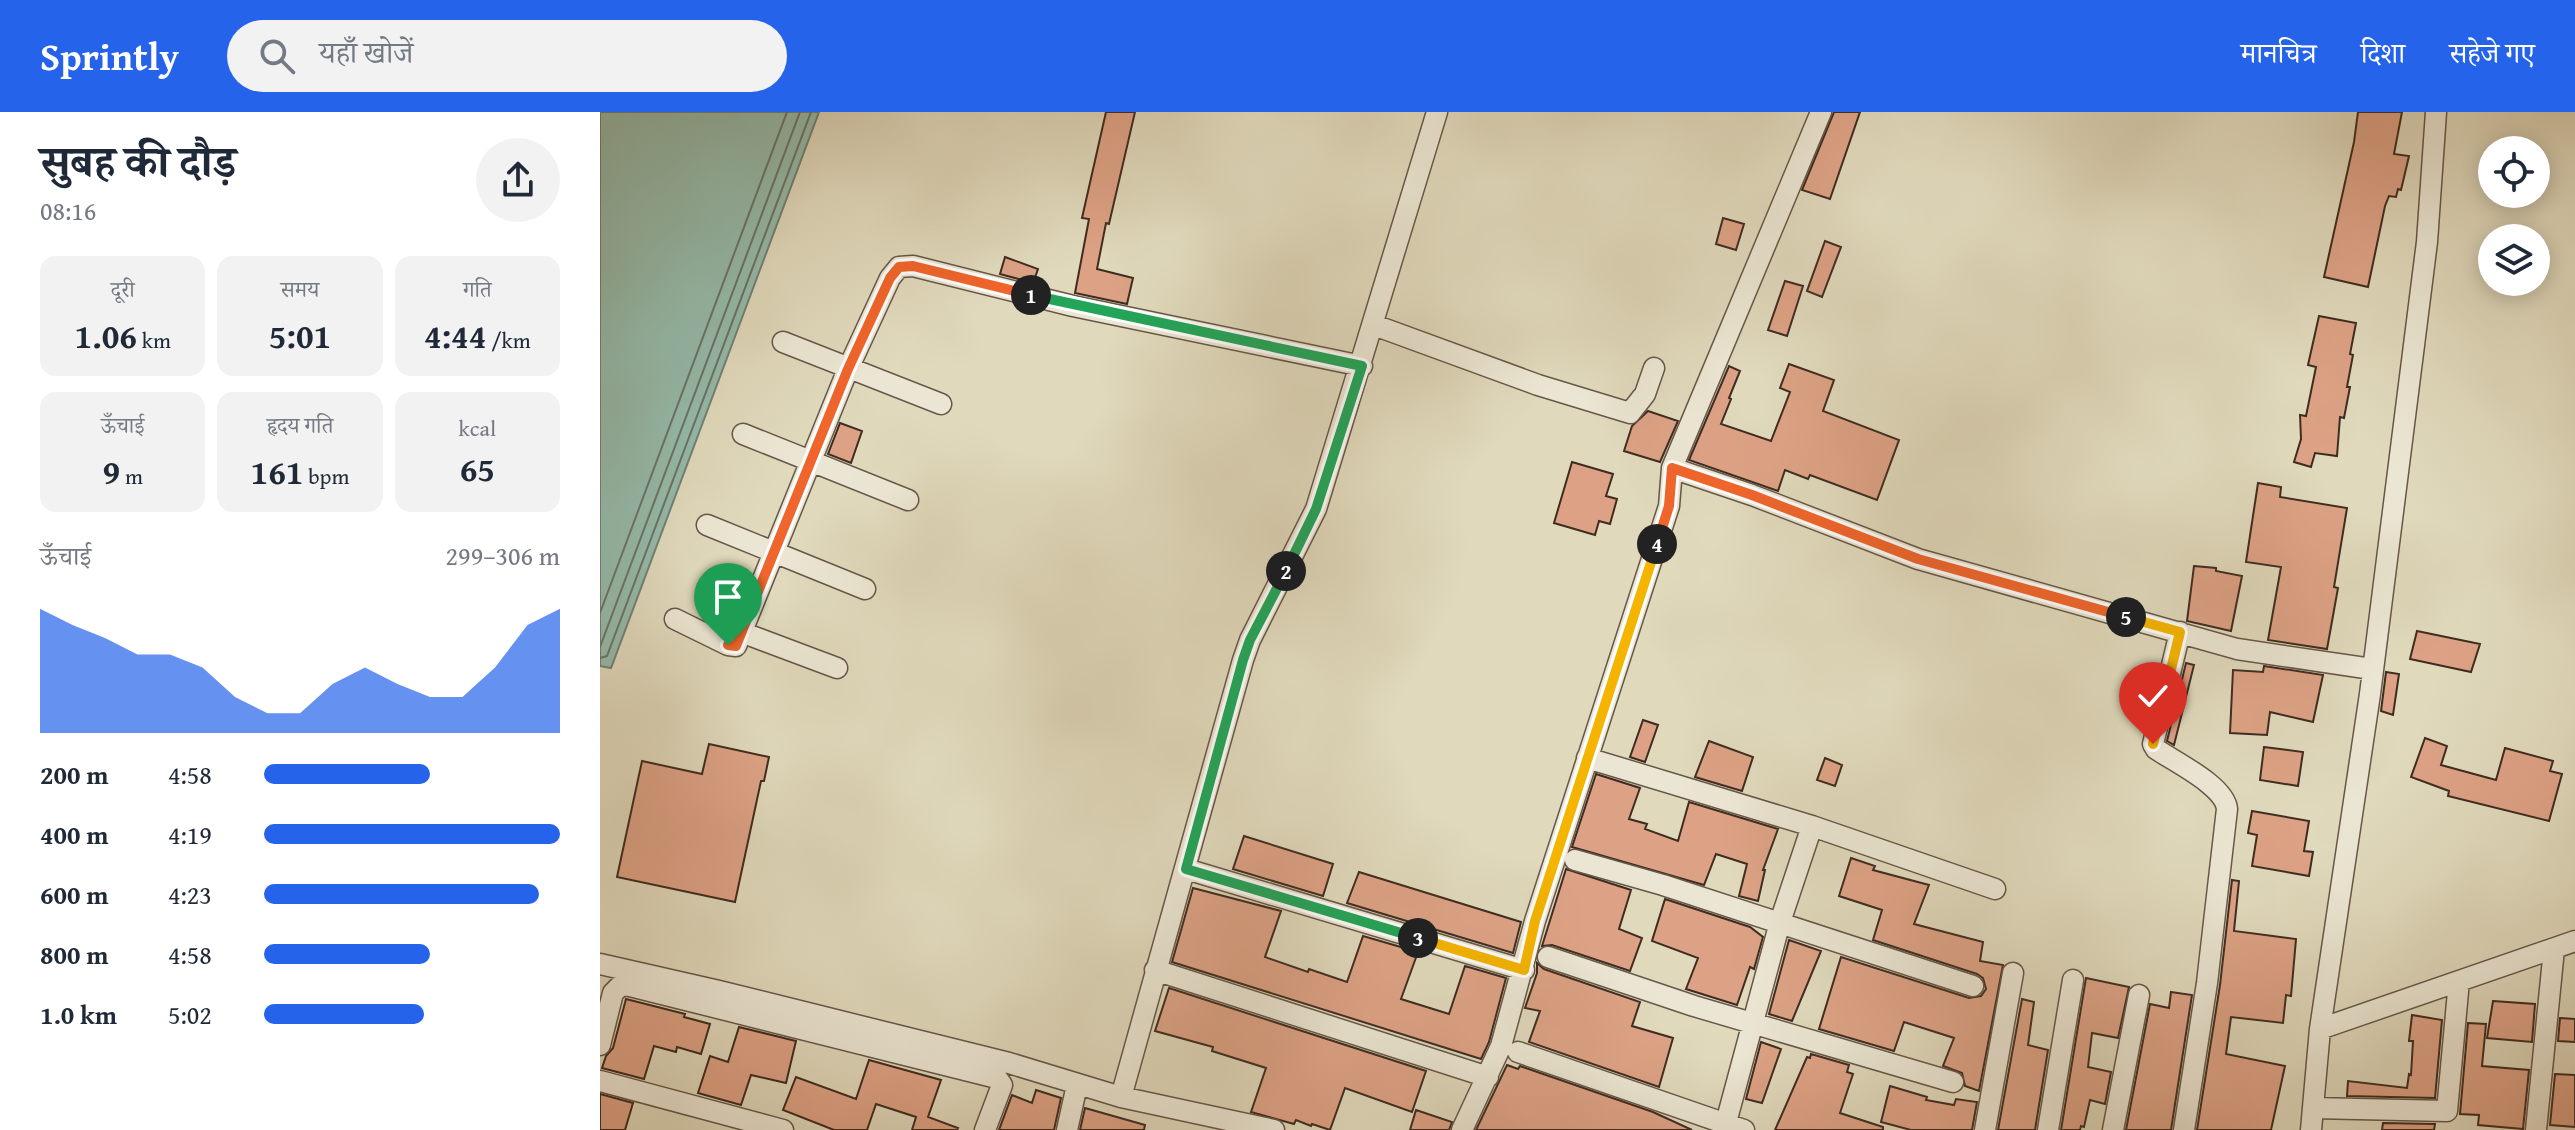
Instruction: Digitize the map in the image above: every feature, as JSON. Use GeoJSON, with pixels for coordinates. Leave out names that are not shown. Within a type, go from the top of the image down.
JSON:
{"type":"FeatureCollection","features":[{"type":"Feature","properties":{"kind":"street"},"geometry":{"type":"LineString","coordinates":[[1121,1097],[1247,650],[1316,509],[1437,112]]}},
{"type":"Feature","properties":{"kind":"street"},"geometry":{"type":"LineString","coordinates":[[1462,1130],[1501,1046],[1535,921],[1669,506],[1672,468],[1821,112]]}},
{"type":"Feature","properties":{"kind":"street"},"geometry":{"type":"LineString","coordinates":[[2311,1130],[2320,1029],[2372,669],[2427,242],[2436,112]]}},
{"type":"Feature","properties":{"kind":"street"},"geometry":{"type":"LineString","coordinates":[[675,619],[736,646],[848,369],[890,278],[899,267],[913,266],[1073,306],[1362,366]]}},
{"type":"Feature","properties":{"kind":"street"},"geometry":{"type":"LineString","coordinates":[[1374,325],[1538,385],[1630,413],[1645,394],[1654,368]]}},
{"type":"Feature","properties":{"kind":"street"},"geometry":{"type":"LineString","coordinates":[[783,342],[941,404]]}},
{"type":"Feature","properties":{"kind":"street"},"geometry":{"type":"LineString","coordinates":[[743,434],[908,500]]}},
{"type":"Feature","properties":{"kind":"street"},"geometry":{"type":"LineString","coordinates":[[1672,468],[1752,495],[1918,559],[2237,649],[2372,669]]}},
{"type":"Feature","properties":{"kind":"street"},"geometry":{"type":"LineString","coordinates":[[707,525],[865,589]]}},
{"type":"Feature","properties":{"kind":"street"},"geometry":{"type":"LineString","coordinates":[[741,632],[837,668]]}},
{"type":"Feature","properties":{"kind":"street"},"geometry":{"type":"LineString","coordinates":[[2180,632],[2153,744],[2216,788],[2226,801],[2227,809],[2207,983],[2184,1130]]}},
{"type":"Feature","properties":{"kind":"street"},"geometry":{"type":"LineString","coordinates":[[1587,758],[1812,826],[1995,889]]}},
{"type":"Feature","properties":{"kind":"street"},"geometry":{"type":"LineString","coordinates":[[1518,1052],[1731,1128],[1752,1023],[1780,922],[1812,826]]}},
{"type":"Feature","properties":{"kind":"street"},"geometry":{"type":"LineString","coordinates":[[1575,860],[1780,922],[1973,986]]}},
{"type":"Feature","properties":{"kind":"street"},"geometry":{"type":"LineString","coordinates":[[1186,869],[1524,970]]}},
{"type":"Feature","properties":{"kind":"street"},"geometry":{"type":"LineString","coordinates":[[2320,1029],[2575,941]]}},
{"type":"Feature","properties":{"kind":"street"},"geometry":{"type":"LineString","coordinates":[[2536,1130],[2554,949]]}},
{"type":"Feature","properties":{"kind":"street"},"geometry":{"type":"LineString","coordinates":[[1548,957],[1752,1023],[1953,1082]]}},
{"type":"Feature","properties":{"kind":"street"},"geometry":{"type":"LineString","coordinates":[[600,964],[1009,1063],[1121,1097],[1274,1130]]}},
{"type":"Feature","properties":{"kind":"street"},"geometry":{"type":"LineString","coordinates":[[1155,970],[1488,1077]]}},
{"type":"Feature","properties":{"kind":"street"},"geometry":{"type":"LineString","coordinates":[[1985,1130],[2013,973]]}},
{"type":"Feature","properties":{"kind":"street"},"geometry":{"type":"LineString","coordinates":[[2048,1130],[2073,980]]}},
{"type":"Feature","properties":{"kind":"street"},"geometry":{"type":"LineString","coordinates":[[2313,1108],[2446,1120],[2459,981]]}},
{"type":"Feature","properties":{"kind":"street"},"geometry":{"type":"LineString","coordinates":[[600,1045],[613,993],[621,985],[630,986],[997,1078],[1002,1085],[985,1130]]}},
{"type":"Feature","properties":{"kind":"street"},"geometry":{"type":"LineString","coordinates":[[2113,1130],[2139,995]]}},
{"type":"Feature","properties":{"kind":"street"},"geometry":{"type":"LineString","coordinates":[[600,1081],[783,1130]]}},
{"type":"Feature","properties":{"kind":"street"},"geometry":{"type":"LineString","coordinates":[[1067,1130],[1077,1085]]}},
{"type":"Feature","properties":{"kind":"water"},"geometry":{"type":"Polygon","coordinates":[[[600,112],[819,112],[611,668],[600,666],[600,112]]]}},
{"type":"Feature","properties":{"kind":"building"},"geometry":{"type":"Polygon","coordinates":[[[1106,112],[1135,112],[1097,269],[1133,278],[1127,304],[1075,293],[1089,219],[1082,218],[1106,112]]]}},
{"type":"Feature","properties":{"kind":"building"},"geometry":{"type":"Polygon","coordinates":[[[1834,112],[1860,112],[1830,199],[1802,190],[1834,112]]]}},
{"type":"Feature","properties":{"kind":"building"},"geometry":{"type":"Polygon","coordinates":[[[2358,112],[2402,112],[2394,154],[2409,156],[2401,190],[2398,189],[2396,197],[2389,196],[2385,206],[2368,287],[2324,277],[2358,112]]]}},
{"type":"Feature","properties":{"kind":"building"},"geometry":{"type":"Polygon","coordinates":[[[1723,218],[1744,224],[1736,250],[1716,244],[1723,218]]]}},
{"type":"Feature","properties":{"kind":"building"},"geometry":{"type":"Polygon","coordinates":[[[1825,241],[1841,247],[1822,297],[1807,291],[1825,241]]]}},
{"type":"Feature","properties":{"kind":"building"},"geometry":{"type":"Polygon","coordinates":[[[1005,257],[1038,269],[1033,283],[1000,274],[1005,257]]]}},
{"type":"Feature","properties":{"kind":"building"},"geometry":{"type":"Polygon","coordinates":[[[1785,281],[1803,286],[1787,336],[1768,330],[1785,281]]]}},
{"type":"Feature","properties":{"kind":"building"},"geometry":{"type":"Polygon","coordinates":[[[2319,316],[2356,323],[2350,354],[2353,355],[2347,387],[2350,387],[2344,418],[2340,417],[2337,456],[2315,453],[2311,467],[2294,462],[2301,439],[2300,415],[2306,416],[2316,367],[2308,365],[2319,316]]]}},
{"type":"Feature","properties":{"kind":"building"},"geometry":{"type":"Polygon","coordinates":[[[1789,364],[1834,380],[1823,411],[1899,440],[1877,500],[1810,475],[1808,479],[1785,470],[1778,491],[1689,460],[1729,366],[1740,371],[1721,424],[1771,441],[1790,392],[1780,388],[1789,364]]]}},
{"type":"Feature","properties":{"kind":"building"},"geometry":{"type":"Polygon","coordinates":[[[1648,411],[1678,421],[1660,462],[1624,451],[1632,426],[1648,411]]]}},
{"type":"Feature","properties":{"kind":"building"},"geometry":{"type":"Polygon","coordinates":[[[840,423],[862,431],[851,463],[828,454],[840,423]]]}},
{"type":"Feature","properties":{"kind":"building"},"geometry":{"type":"Polygon","coordinates":[[[1572,462],[1613,474],[1606,496],[1617,499],[1610,524],[1599,521],[1595,535],[1554,523],[1572,462]]]}},
{"type":"Feature","properties":{"kind":"building"},"geometry":{"type":"Polygon","coordinates":[[[2258,483],[2281,487],[2280,497],[2347,508],[2327,649],[2268,640],[2281,567],[2246,562],[2258,483]]]}},
{"type":"Feature","properties":{"kind":"building"},"geometry":{"type":"Polygon","coordinates":[[[2194,566],[2216,568],[2216,571],[2242,576],[2231,631],[2187,621],[2194,566]]]}},
{"type":"Feature","properties":{"kind":"building"},"geometry":{"type":"Polygon","coordinates":[[[2417,631],[2480,644],[2471,672],[2410,659],[2417,631]]]}},
{"type":"Feature","properties":{"kind":"building"},"geometry":{"type":"Polygon","coordinates":[[[2186,663],[2194,665],[2174,745],[2167,741],[2186,663]]]}},
{"type":"Feature","properties":{"kind":"building"},"geometry":{"type":"Polygon","coordinates":[[[2264,666],[2323,675],[2313,722],[2270,712],[2267,735],[2230,733],[2233,670],[2263,672],[2264,666]]]}},
{"type":"Feature","properties":{"kind":"building"},"geometry":{"type":"Polygon","coordinates":[[[2386,672],[2399,674],[2393,715],[2381,711],[2386,672]]]}},
{"type":"Feature","properties":{"kind":"building"},"geometry":{"type":"Polygon","coordinates":[[[1643,720],[1658,725],[1645,762],[1630,757],[1643,720]]]}},
{"type":"Feature","properties":{"kind":"building"},"geometry":{"type":"Polygon","coordinates":[[[2425,738],[2447,746],[2441,765],[2496,780],[2505,748],[2553,761],[2550,771],[2562,774],[2549,821],[2448,796],[2449,791],[2411,777],[2425,738]]]}},
{"type":"Feature","properties":{"kind":"building"},"geometry":{"type":"Polygon","coordinates":[[[1709,741],[1753,757],[1742,791],[1695,777],[1709,741]]]}},
{"type":"Feature","properties":{"kind":"building"},"geometry":{"type":"Polygon","coordinates":[[[709,744],[769,757],[735,902],[617,877],[642,761],[702,774],[709,744]]]}},
{"type":"Feature","properties":{"kind":"building"},"geometry":{"type":"Polygon","coordinates":[[[2264,747],[2303,752],[2298,786],[2260,780],[2264,747]]]}},
{"type":"Feature","properties":{"kind":"building"},"geometry":{"type":"Polygon","coordinates":[[[1825,758],[1842,765],[1835,786],[1817,780],[1825,758]]]}},
{"type":"Feature","properties":{"kind":"building"},"geometry":{"type":"Polygon","coordinates":[[[1596,774],[1640,788],[1629,819],[1647,824],[1645,829],[1678,841],[1689,802],[1778,829],[1763,870],[1758,901],[1739,896],[1747,864],[1716,854],[1704,885],[1572,847],[1596,774]]]}},
{"type":"Feature","properties":{"kind":"building"},"geometry":{"type":"Polygon","coordinates":[[[2252,811],[2309,821],[2304,851],[2313,852],[2309,876],[2252,866],[2257,835],[2248,833],[2252,811]]]}},
{"type":"Feature","properties":{"kind":"building"},"geometry":{"type":"Polygon","coordinates":[[[1244,836],[1333,864],[1323,896],[1233,869],[1244,836]]]}},
{"type":"Feature","properties":{"kind":"building"},"geometry":{"type":"Polygon","coordinates":[[[1851,858],[1875,866],[1873,870],[1929,885],[1914,924],[1983,942],[1980,961],[2003,965],[1979,1091],[1965,1086],[1962,1073],[1943,1066],[1954,1038],[1904,1022],[1894,1051],[1819,1029],[1841,957],[1969,998],[1981,996],[1986,989],[1983,978],[1977,974],[1873,940],[1882,910],[1839,896],[1851,858]]]}},
{"type":"Feature","properties":{"kind":"building"},"geometry":{"type":"Polygon","coordinates":[[[1566,869],[1631,890],[1619,929],[1642,938],[1630,971],[1552,945],[1542,946],[1566,869]]]}},
{"type":"Feature","properties":{"kind":"building"},"geometry":{"type":"Polygon","coordinates":[[[1359,872],[1521,922],[1513,953],[1347,903],[1359,872]]]}},
{"type":"Feature","properties":{"kind":"building"},"geometry":{"type":"Polygon","coordinates":[[[2232,880],[2239,881],[2234,931],[2296,939],[2291,996],[2286,995],[2283,1023],[2231,1017],[2226,1054],[2285,1066],[2271,1130],[2197,1130],[2220,985],[2232,880]]]}},
{"type":"Feature","properties":{"kind":"building"},"geometry":{"type":"Polygon","coordinates":[[[1193,888],[1281,911],[1265,957],[1308,972],[1309,969],[1347,982],[1363,936],[1418,952],[1401,999],[1449,1014],[1465,966],[1506,978],[1489,1042],[1481,1059],[1172,962],[1193,888]]]}},
{"type":"Feature","properties":{"kind":"building"},"geometry":{"type":"Polygon","coordinates":[[[1665,899],[1750,927],[1763,937],[1754,969],[1750,967],[1737,1005],[1686,989],[1698,958],[1652,941],[1665,899]]]}},
{"type":"Feature","properties":{"kind":"building"},"geometry":{"type":"Polygon","coordinates":[[[1789,940],[1821,951],[1792,1021],[1769,1014],[1789,940]]]}},
{"type":"Feature","properties":{"kind":"building"},"geometry":{"type":"Polygon","coordinates":[[[1537,963],[1544,969],[1640,1002],[1632,1026],[1673,1038],[1659,1087],[1529,1042],[1540,1011],[1525,1008],[1537,973],[1537,963]]]}},
{"type":"Feature","properties":{"kind":"building"},"geometry":{"type":"Polygon","coordinates":[[[2086,978],[2129,987],[2118,1038],[2092,1033],[2088,1067],[2111,1072],[2105,1104],[2090,1100],[2084,1127],[2081,1126],[2080,1130],[2061,1130],[2086,978]]]}},
{"type":"Feature","properties":{"kind":"building"},"geometry":{"type":"Polygon","coordinates":[[[1169,988],[1426,1071],[1412,1112],[1345,1088],[1330,1130],[1251,1112],[1266,1068],[1212,1051],[1213,1047],[1155,1031],[1169,988]]]}},
{"type":"Feature","properties":{"kind":"building"},"geometry":{"type":"Polygon","coordinates":[[[2171,992],[2192,995],[2171,1130],[2126,1130],[2150,1004],[2169,1008],[2171,992]]]}},
{"type":"Feature","properties":{"kind":"building"},"geometry":{"type":"Polygon","coordinates":[[[626,999],[685,1014],[684,1017],[710,1024],[701,1054],[677,1047],[676,1052],[654,1046],[644,1079],[602,1068],[613,1048],[626,999]]]}},
{"type":"Feature","properties":{"kind":"building"},"geometry":{"type":"Polygon","coordinates":[[[2022,999],[2034,1002],[2028,1045],[2048,1050],[2035,1130],[1998,1130],[2022,999]]]}},
{"type":"Feature","properties":{"kind":"building"},"geometry":{"type":"Polygon","coordinates":[[[2493,1001],[2535,1004],[2532,1042],[2487,1038],[2493,1001]]]}},
{"type":"Feature","properties":{"kind":"building"},"geometry":{"type":"Polygon","coordinates":[[[2412,1015],[2442,1020],[2435,1098],[2347,1096],[2348,1081],[2407,1088],[2411,1075],[2413,1041],[2409,1041],[2412,1015]]]}},
{"type":"Feature","properties":{"kind":"building"},"geometry":{"type":"Polygon","coordinates":[[[2560,1018],[2575,1019],[2575,1042],[2558,1041],[2560,1018]]]}},
{"type":"Feature","properties":{"kind":"building"},"geometry":{"type":"Polygon","coordinates":[[[2468,1023],[2486,1024],[2482,1066],[2529,1070],[2523,1129],[2478,1125],[2479,1115],[2460,1114],[2468,1023]]]}},
{"type":"Feature","properties":{"kind":"building"},"geometry":{"type":"Polygon","coordinates":[[[739,1027],[796,1041],[786,1083],[751,1075],[741,1105],[698,1093],[710,1056],[728,1062],[739,1027]]]}},
{"type":"Feature","properties":{"kind":"building"},"geometry":{"type":"Polygon","coordinates":[[[1761,1042],[1781,1049],[1762,1103],[1746,1099],[1761,1042]]]}},
{"type":"Feature","properties":{"kind":"building"},"geometry":{"type":"Polygon","coordinates":[[[1811,1054],[1849,1065],[1847,1072],[1853,1074],[1840,1113],[1883,1127],[1883,1130],[1775,1130],[1811,1054]]]}},
{"type":"Feature","properties":{"kind":"building"},"geometry":{"type":"Polygon","coordinates":[[[869,1060],[941,1080],[928,1117],[957,1130],[912,1130],[916,1117],[876,1104],[867,1130],[834,1130],[783,1110],[796,1077],[856,1099],[869,1060]]]}},
{"type":"Feature","properties":{"kind":"building"},"geometry":{"type":"Polygon","coordinates":[[[1507,1065],[1518,1069],[1520,1066],[1653,1112],[1692,1130],[1476,1130],[1507,1065]]]}},
{"type":"Feature","properties":{"kind":"building"},"geometry":{"type":"Polygon","coordinates":[[[2555,1074],[2575,1075],[2575,1127],[2550,1125],[2555,1074]]]}},
{"type":"Feature","properties":{"kind":"building"},"geometry":{"type":"Polygon","coordinates":[[[1890,1086],[1927,1097],[1926,1100],[1954,1105],[1956,1099],[1977,1102],[1972,1130],[1911,1130],[1881,1122],[1890,1086]]]}},
{"type":"Feature","properties":{"kind":"building"},"geometry":{"type":"Polygon","coordinates":[[[1036,1090],[1061,1098],[1054,1130],[999,1130],[1012,1095],[1032,1103],[1036,1090]]]}},
{"type":"Feature","properties":{"kind":"building"},"geometry":{"type":"Polygon","coordinates":[[[600,1094],[633,1103],[625,1130],[600,1130],[600,1094]]]}},
{"type":"Feature","properties":{"kind":"building"},"geometry":{"type":"Polygon","coordinates":[[[1085,1108],[1145,1125],[1144,1130],[1080,1130],[1085,1108]]]}},
{"type":"Feature","properties":{"kind":"building"},"geometry":{"type":"Polygon","coordinates":[[[1416,1110],[1452,1122],[1449,1130],[1410,1130],[1416,1110]]]}},
{"type":"Feature","properties":{"kind":"building"},"geometry":{"type":"Polygon","coordinates":[[[2383,1123],[2435,1124],[2434,1130],[2382,1130],[2383,1123]]]}},
{"type":"Feature","properties":{"kind":"route"},"geometry":{"type":"LineString","coordinates":[[728,645],[736,646],[848,369],[890,278],[899,267],[913,266],[1073,306],[1362,366],[1316,509],[1250,640],[1243,660],[1186,869],[1524,970],[1535,921],[1669,506],[1672,468],[1752,495],[1918,559],[2180,632],[2153,744]]}}]}
